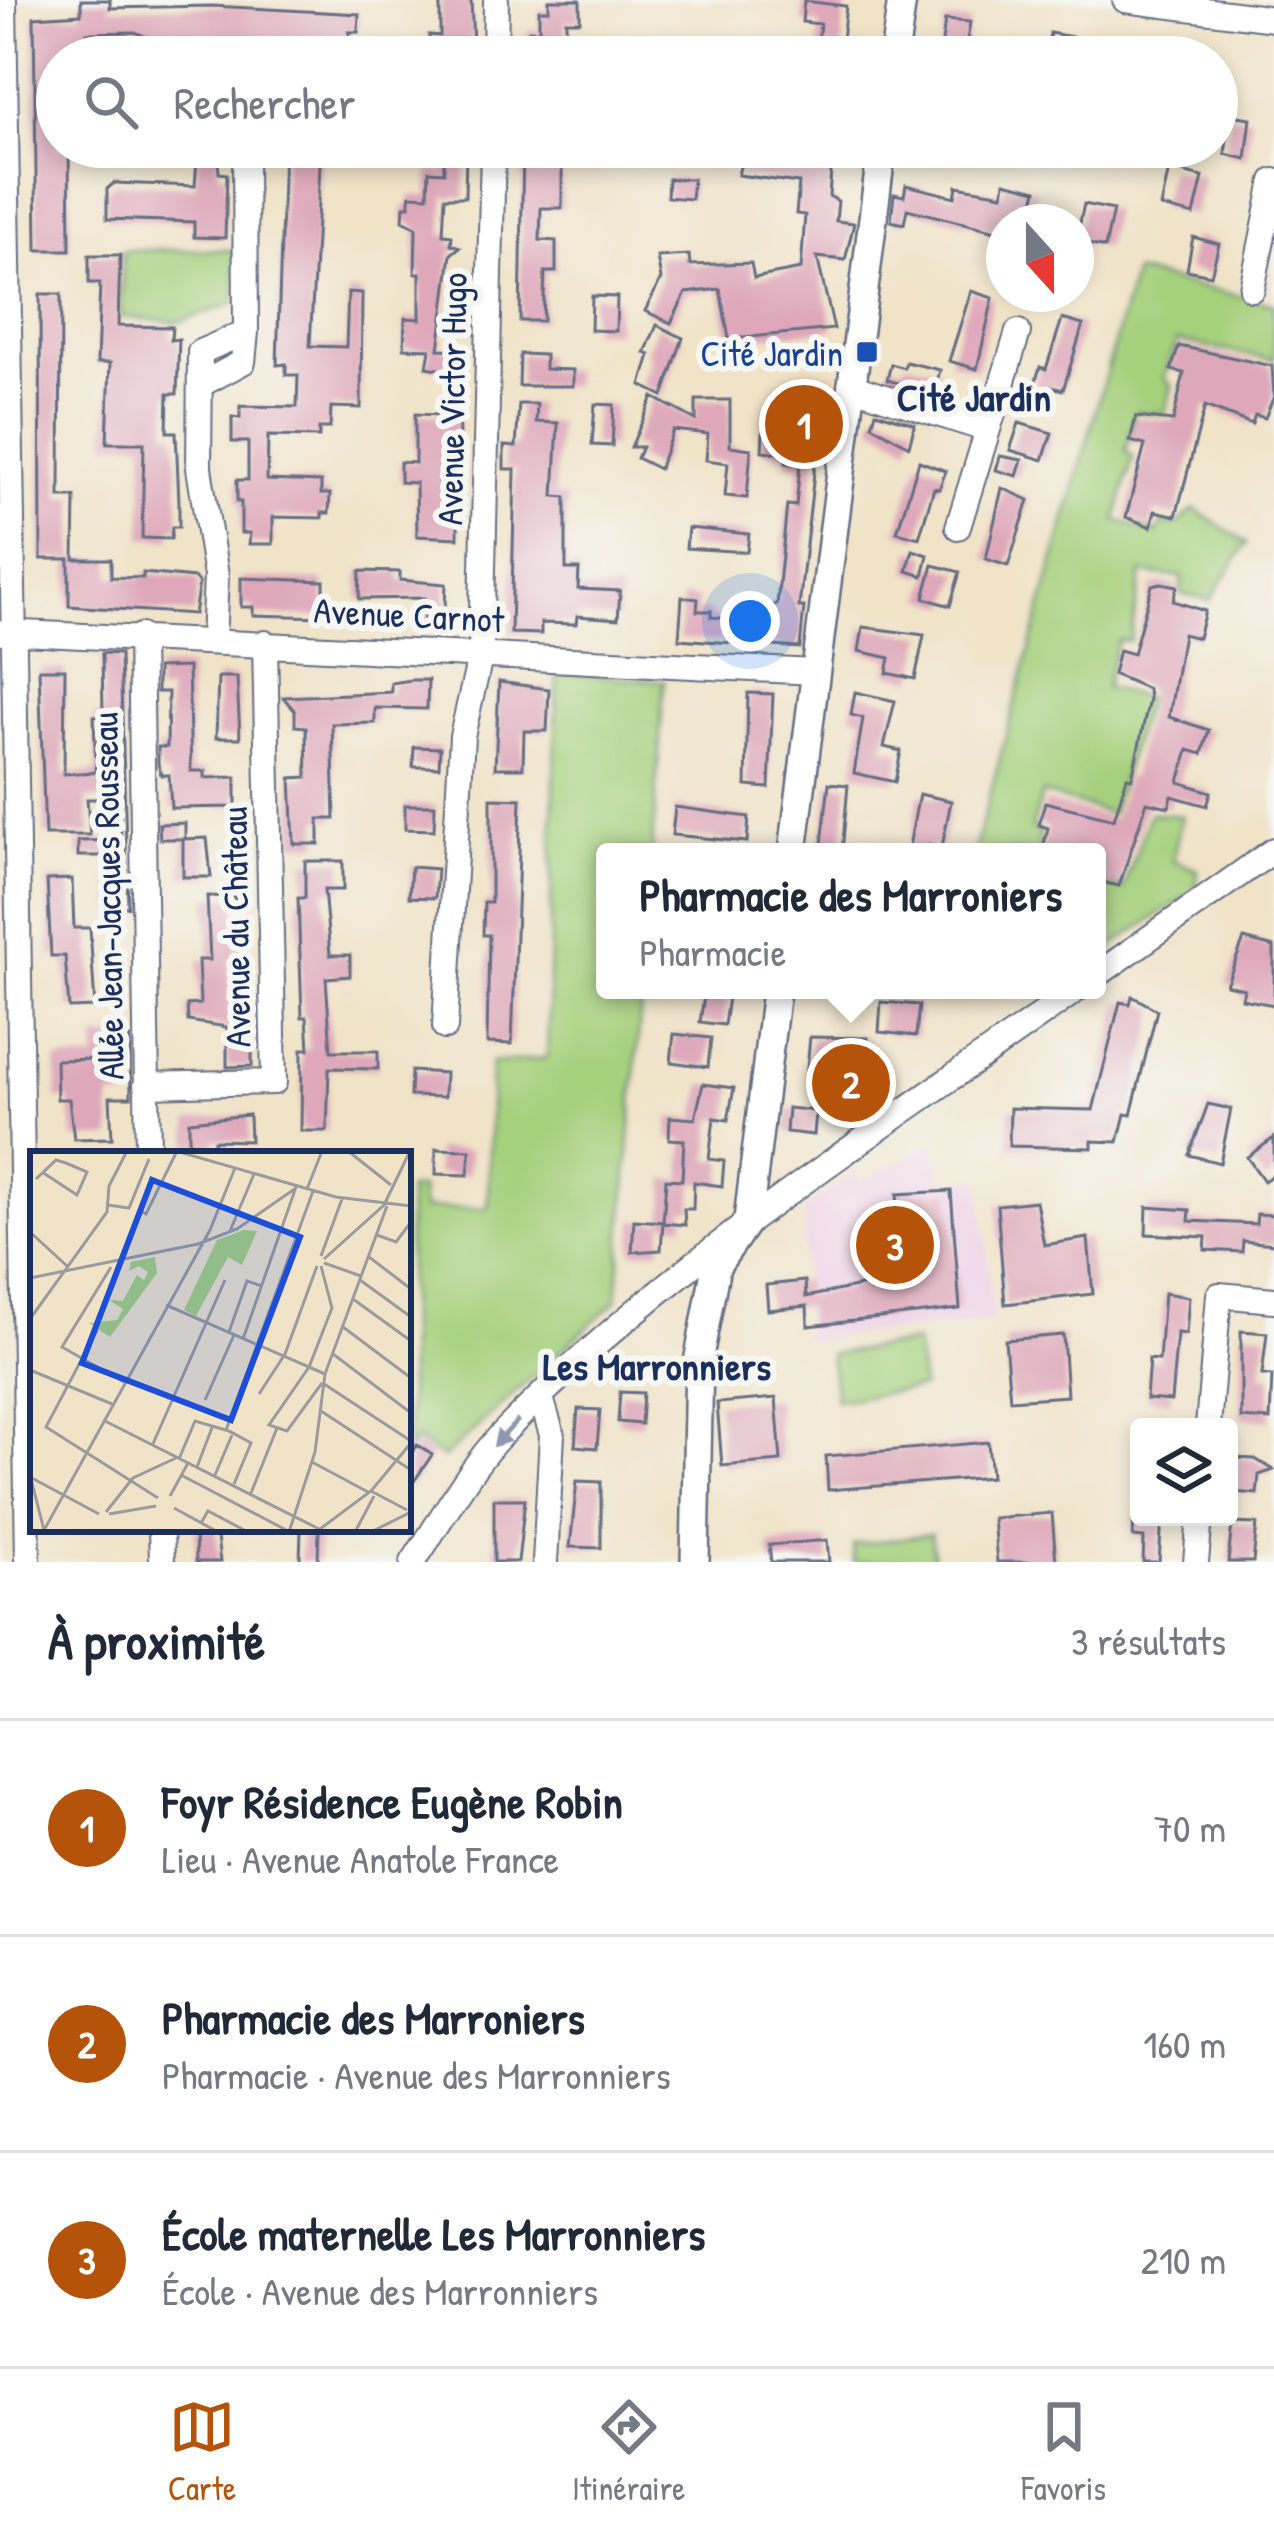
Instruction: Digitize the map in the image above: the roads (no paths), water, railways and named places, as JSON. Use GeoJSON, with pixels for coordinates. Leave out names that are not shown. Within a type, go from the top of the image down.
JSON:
{"type":"FeatureCollection","features":[{"type":"Feature","properties":{"kind":"street"},"geometry":{"type":"LineString","coordinates":[[4,0],[12,1433],[28,1562]]}},
{"type":"Feature","properties":{"kind":"street"},"geometry":{"type":"LineString","coordinates":[[495,36],[496,0]]}},
{"type":"Feature","properties":{"kind":"street"},"geometry":{"type":"LineString","coordinates":[[897,36],[902,0]]}},
{"type":"Feature","properties":{"kind":"street"},"geometry":{"type":"LineString","coordinates":[[1125,0],[1274,19]]}},
{"type":"Feature","properties":{"kind":"street"},"geometry":{"type":"LineString","coordinates":[[213,641],[216,576],[199,468],[200,352],[246,332],[244,168]]}},
{"type":"Feature","properties":{"kind":"street","name":"Avenue Victor Hugo"},"geometry":{"type":"LineString","coordinates":[[445,1027],[462,736],[481,653],[493,168]]}},
{"type":"Feature","properties":{"kind":"street"},"geometry":{"type":"LineString","coordinates":[[794,843],[879,168]]}},
{"type":"Feature","properties":{"kind":"street"},"geometry":{"type":"LineString","coordinates":[[1252,289],[1274,181]]}},
{"type":"Feature","properties":{"kind":"street"},"geometry":{"type":"LineString","coordinates":[[958,526],[1018,332]]}},
{"type":"Feature","properties":{"kind":"street"},"geometry":{"type":"LineString","coordinates":[[850,386],[988,430]]}},
{"type":"Feature","properties":{"kind":"street","name":"Avenue Carnot"},"geometry":{"type":"LineString","coordinates":[[7,632],[814,672]]}},
{"type":"Feature","properties":{"kind":"street","name":"Allée Jean-Jacques Rousseau"},"geometry":{"type":"LineString","coordinates":[[140,636],[148,1151]]}},
{"type":"Feature","properties":{"kind":"street","name":"Avenue du Château"},"geometry":{"type":"LineString","coordinates":[[146,1085],[274,1082],[265,643]]}},
{"type":"Feature","properties":{"kind":"street"},"geometry":{"type":"LineString","coordinates":[[1106,969],[1274,850]]}},
{"type":"Feature","properties":{"kind":"street"},"geometry":{"type":"LineString","coordinates":[[695,1562],[699,1357],[716,1266],[748,1220],[775,999]]}},
{"type":"Feature","properties":{"kind":"street"},"geometry":{"type":"LineString","coordinates":[[413,1562],[498,1438],[541,1398],[748,1220],[1063,999]]}},
{"type":"Feature","properties":{"kind":"street"},"geometry":{"type":"LineString","coordinates":[[1209,1418],[1219,1295],[1274,1300]]}},
{"type":"Feature","properties":{"kind":"street"},"geometry":{"type":"LineString","coordinates":[[541,1398],[552,1435],[545,1562]]}},
{"type":"Feature","properties":{"kind":"street"},"geometry":{"type":"LineString","coordinates":[[1196,1562],[1199,1526]]}},
{"type":"Feature","properties":{"kind":"street"},"geometry":{"type":"LineString","coordinates":[[160,1532],[162,1562]]}},
{"type":"Feature","properties":{"kind":"place","name":"Cité Jardin"},"geometry":{"type":"Point","coordinates":[867,352]}},
{"type":"Feature","properties":{"kind":"place","name":"Foyr Résidence Eugène Robin"},"geometry":{"type":"Point","coordinates":[804,424]}},
{"type":"Feature","properties":{"kind":"place","name":"Pharmacie des Marroniers"},"geometry":{"type":"Point","coordinates":[851,1083]}},
{"type":"Feature","properties":{"kind":"place","name":"École maternelle Les Marronniers"},"geometry":{"type":"Point","coordinates":[895,1245]}},
{"type":"Feature","properties":{"kind":"district","name":"Cité Jardin"},"geometry":{"type":"Point","coordinates":[974,396]}},
{"type":"Feature","properties":{"kind":"district","name":"Les Marronniers"},"geometry":{"type":"Point","coordinates":[657,1365]}}]}
